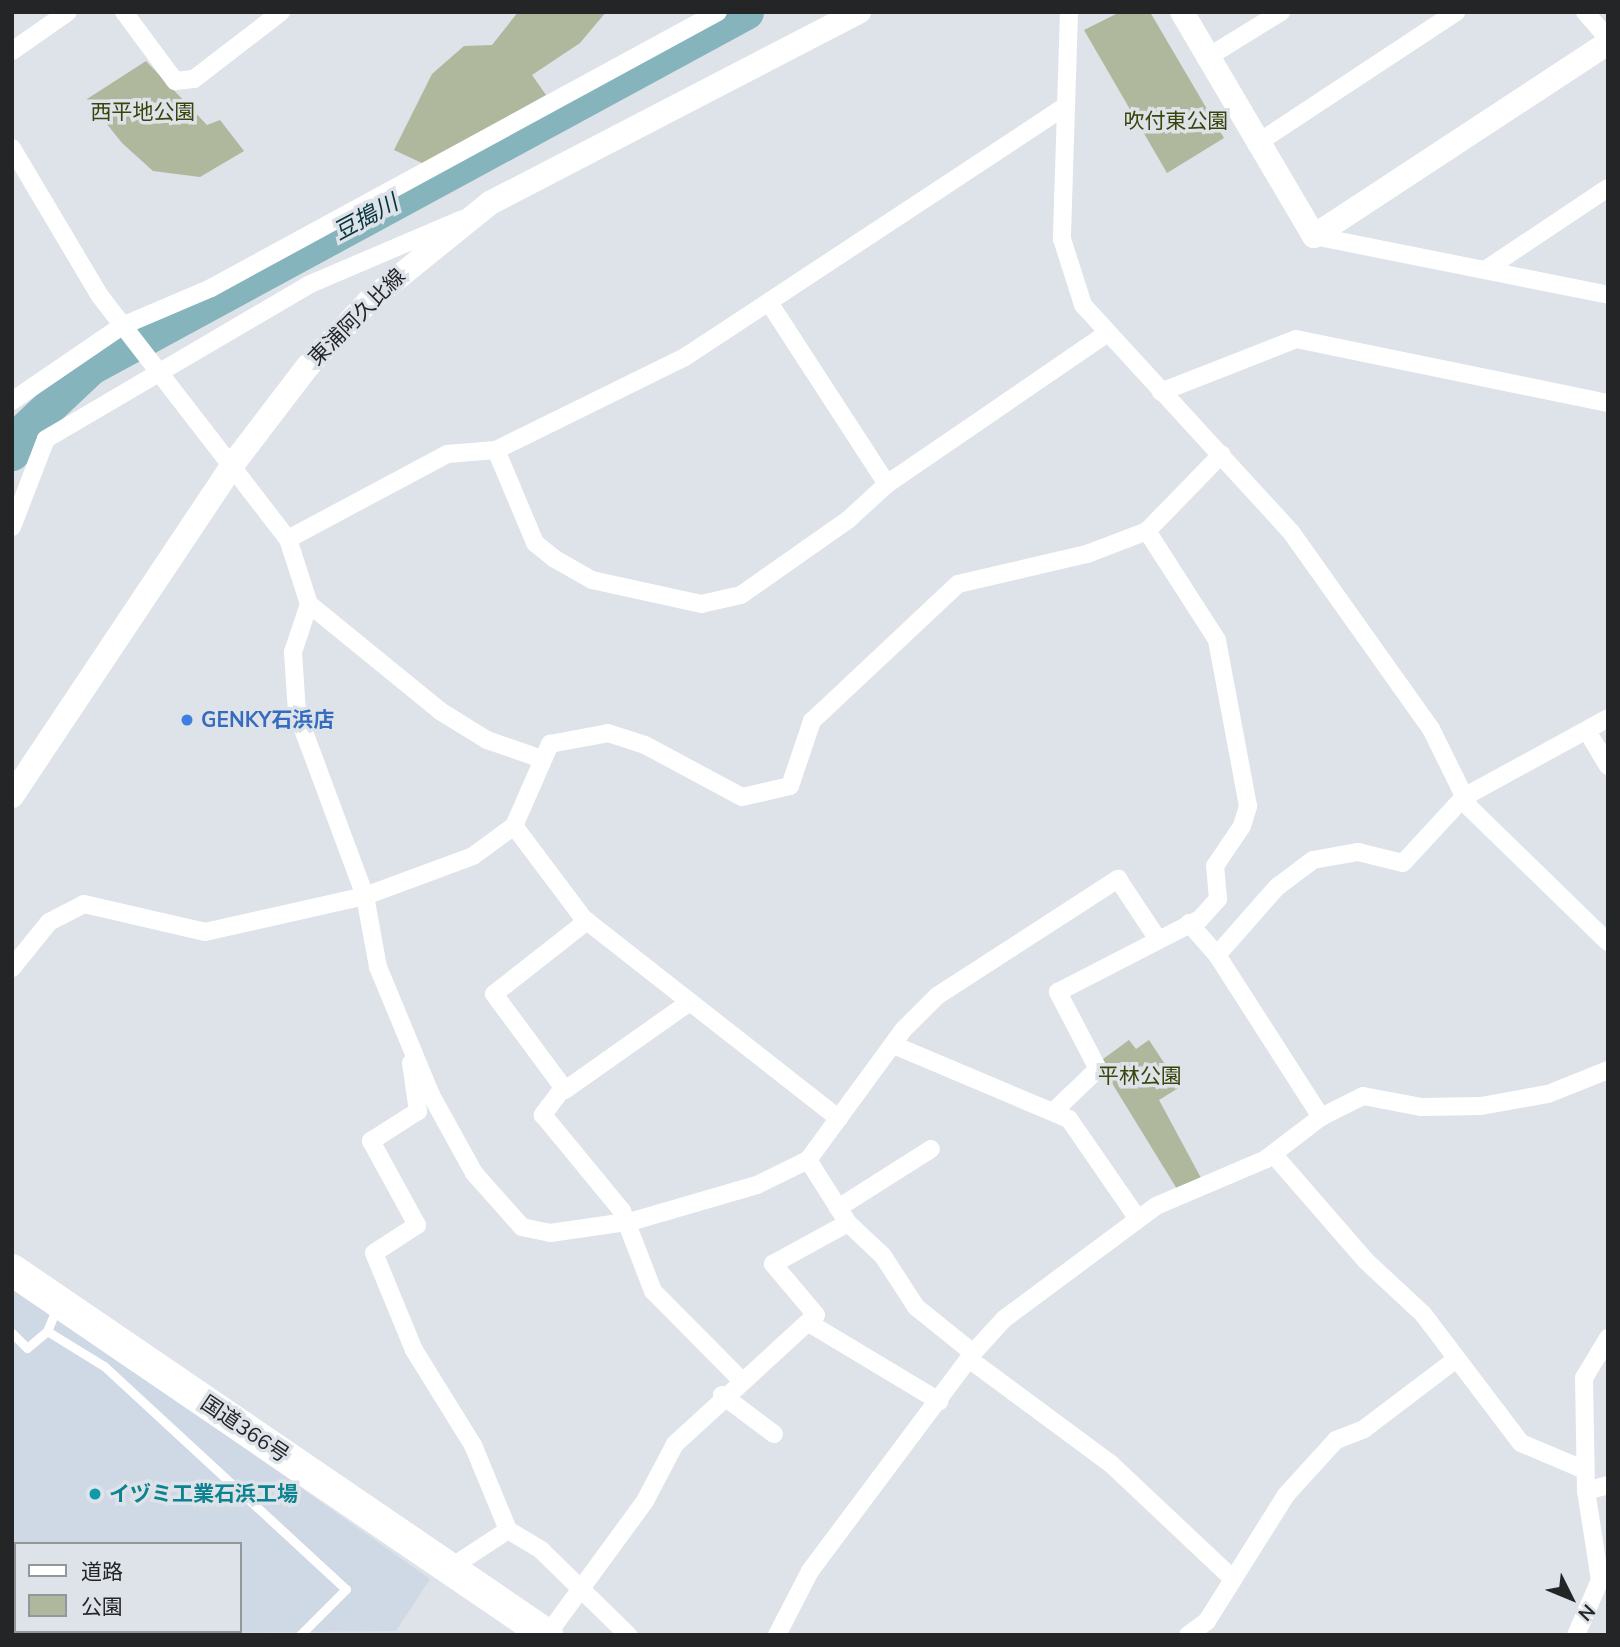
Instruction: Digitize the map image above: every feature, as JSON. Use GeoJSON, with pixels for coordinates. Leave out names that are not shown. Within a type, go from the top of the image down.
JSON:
{"type":"FeatureCollection","features":[{"type":"Feature","properties":{"kind":"highway","name":"国道366号"},"geometry":{"type":"LineString","coordinates":[[12,1269],[53,1317],[450,1568],[547,1635]]}},
{"type":"Feature","properties":{"kind":"main road"},"geometry":{"type":"LineString","coordinates":[[1182,12],[1256,144],[1314,236],[1608,40]]}},
{"type":"Feature","properties":{"kind":"main road","name":"東浦阿久比線"},"geometry":{"type":"LineString","coordinates":[[12,796],[233,464],[308,366],[369,301],[471,216],[846,15]]}},
{"type":"Feature","properties":{"kind":"street"},"geometry":{"type":"LineString","coordinates":[[12,51],[47,18],[68,12]]}},
{"type":"Feature","properties":{"kind":"street"},"geometry":{"type":"LineString","coordinates":[[124,12],[175,81],[194,79],[281,12]]}},
{"type":"Feature","properties":{"kind":"street"},"geometry":{"type":"LineString","coordinates":[[12,401],[122,327],[211,288],[718,12]]}},
{"type":"Feature","properties":{"kind":"street"},"geometry":{"type":"LineString","coordinates":[[1069,12],[1064,107],[1065,262],[1083,305],[1106,334],[1222,454],[1291,532],[1431,729],[1464,797],[1608,942]]}},
{"type":"Feature","properties":{"kind":"street"},"geometry":{"type":"LineString","coordinates":[[1208,57],[1281,12]]}},
{"type":"Feature","properties":{"kind":"street"},"geometry":{"type":"LineString","coordinates":[[1256,144],[1456,12]]}},
{"type":"Feature","properties":{"kind":"street"},"geometry":{"type":"LineString","coordinates":[[1585,12],[1608,40]]}},
{"type":"Feature","properties":{"kind":"street"},"geometry":{"type":"LineString","coordinates":[[288,538],[447,454],[496,450],[685,357],[770,304],[1064,107]]}},
{"type":"Feature","properties":{"kind":"street"},"geometry":{"type":"LineString","coordinates":[[12,148],[122,327],[233,464],[288,538],[309,604],[440,711],[487,740],[542,759]]}},
{"type":"Feature","properties":{"kind":"street"},"geometry":{"type":"LineString","coordinates":[[1488,268],[1608,188]]}},
{"type":"Feature","properties":{"kind":"street"},"geometry":{"type":"LineString","coordinates":[[12,527],[46,439],[308,285],[471,216]]}},
{"type":"Feature","properties":{"kind":"street"},"geometry":{"type":"LineString","coordinates":[[1314,236],[1488,268],[1608,295]]}},
{"type":"Feature","properties":{"kind":"street"},"geometry":{"type":"LineString","coordinates":[[770,304],[887,484]]}},
{"type":"Feature","properties":{"kind":"street"},"geometry":{"type":"LineString","coordinates":[[496,450],[535,543],[592,580],[679,603],[741,595],[849,519],[887,484],[1106,334]]}},
{"type":"Feature","properties":{"kind":"street"},"geometry":{"type":"LineString","coordinates":[[1161,391],[1296,339],[1608,403]]}},
{"type":"Feature","properties":{"kind":"street"},"geometry":{"type":"LineString","coordinates":[[12,968],[49,922],[84,904],[205,932],[365,896],[473,856],[513,826],[550,744],[608,733],[645,745],[742,797],[790,786],[812,721],[958,584],[1087,554],[1147,531],[1222,454]]}},
{"type":"Feature","properties":{"kind":"street"},"geometry":{"type":"LineString","coordinates":[[1054,1111],[1098,1069],[1058,992],[1189,923],[1218,899],[1215,866],[1242,826],[1248,806],[1217,640],[1147,531]]}},
{"type":"Feature","properties":{"kind":"street"},"geometry":{"type":"LineString","coordinates":[[309,604],[293,652],[296,713],[365,896],[378,967],[431,1094],[474,1173],[508,1217],[550,1233],[623,1223],[757,1185],[808,1160],[937,996],[1118,879],[1157,938]]}},
{"type":"Feature","properties":{"kind":"street"},"geometry":{"type":"LineString","coordinates":[[1217,955],[1297,870],[1334,852],[1403,863],[1464,797],[1587,732],[1608,718]]}},
{"type":"Feature","properties":{"kind":"street"},"geometry":{"type":"LineString","coordinates":[[1587,732],[1608,766]]}},
{"type":"Feature","properties":{"kind":"street"},"geometry":{"type":"LineString","coordinates":[[513,826],[587,921],[687,1004],[839,1119]]}},
{"type":"Feature","properties":{"kind":"street"},"geometry":{"type":"LineString","coordinates":[[563,1088],[494,994],[587,921]]}},
{"type":"Feature","properties":{"kind":"street"},"geometry":{"type":"LineString","coordinates":[[1189,923],[1217,955],[1321,1117]]}},
{"type":"Feature","properties":{"kind":"street"},"geometry":{"type":"LineString","coordinates":[[687,1004],[563,1088],[543,1115],[622,1211],[623,1223],[653,1292],[740,1379]]}},
{"type":"Feature","properties":{"kind":"street"},"geometry":{"type":"LineString","coordinates":[[404,1026],[419,1107],[371,1141],[417,1225],[374,1253],[414,1350],[473,1445],[508,1530],[583,1589],[628,1635]]}},
{"type":"Feature","properties":{"kind":"street"},"geometry":{"type":"LineString","coordinates":[[897,1046],[1054,1111],[1084,1139],[1138,1219]]}},
{"type":"Feature","properties":{"kind":"street"},"geometry":{"type":"LineString","coordinates":[[777,1635],[810,1570],[971,1356],[1004,1319],[1138,1219],[1273,1154],[1321,1117],[1363,1097],[1422,1107],[1481,1106],[1548,1094],[1608,1070]]}},
{"type":"Feature","properties":{"kind":"street"},"geometry":{"type":"LineString","coordinates":[[547,1635],[645,1501],[675,1444],[722,1395],[816,1315],[773,1264],[930,1149]]}},
{"type":"Feature","properties":{"kind":"street"},"geometry":{"type":"LineString","coordinates":[[1273,1154],[1366,1261],[1423,1314],[1455,1360],[1468,1368],[1521,1443],[1585,1470]]}},
{"type":"Feature","properties":{"kind":"street"},"geometry":{"type":"LineString","coordinates":[[808,1160],[843,1215],[883,1256],[916,1307],[971,1356],[1111,1464],[1232,1578]]}},
{"type":"Feature","properties":{"kind":"street"},"geometry":{"type":"LineString","coordinates":[[809,1323],[939,1401]]}},
{"type":"Feature","properties":{"kind":"street"},"geometry":{"type":"LineString","coordinates":[[1576,1635],[1600,1580],[1586,1491],[1584,1378],[1608,1338]]}},
{"type":"Feature","properties":{"kind":"street"},"geometry":{"type":"LineString","coordinates":[[1188,1635],[1207,1621],[1286,1495],[1336,1440],[1364,1429],[1455,1360]]}},
{"type":"Feature","properties":{"kind":"street"},"geometry":{"type":"LineString","coordinates":[[722,1395],[774,1434]]}},
{"type":"Feature","properties":{"kind":"street"},"geometry":{"type":"LineString","coordinates":[[1586,1491],[1608,1485]]}},
{"type":"Feature","properties":{"kind":"street"},"geometry":{"type":"LineString","coordinates":[[450,1568],[508,1530]]}},
{"type":"Feature","properties":{"kind":"lane"},"geometry":{"type":"LineString","coordinates":[[12,1333],[27,1348],[53,1317],[346,1589],[300,1635]]}},
{"type":"Feature","properties":{"kind":"shaded area"},"geometry":{"type":"Polygon","coordinates":[[[12,1284],[430,1579],[396,1631],[242,1633],[242,1542],[14,1542],[14,1633],[204,1633],[12,1635],[12,1284]]]}},
{"type":"Feature","properties":{"kind":"green space"},"geometry":{"type":"Polygon","coordinates":[[[518,12],[606,12],[580,43],[532,75],[546,95],[424,164],[394,150],[432,74],[464,46],[492,45],[518,12]]]}},
{"type":"Feature","properties":{"kind":"green space","name":"吹付東公園"},"geometry":{"type":"Polygon","coordinates":[[[1120,12],[1150,12],[1224,138],[1167,173],[1084,30],[1120,12]]]}},
{"type":"Feature","properties":{"kind":"green space","name":"西平地公園"},"geometry":{"type":"Polygon","coordinates":[[[146,61],[207,125],[220,120],[244,151],[200,177],[153,171],[122,143],[87,99],[146,61]]]}},
{"type":"Feature","properties":{"kind":"green space","name":"平林公園"},"geometry":{"type":"Polygon","coordinates":[[[1129,1040],[1136,1049],[1149,1040],[1180,1087],[1159,1100],[1201,1178],[1177,1189],[1099,1062],[1129,1040]]]}},
{"type":"Feature","properties":{"kind":"waterway","name":"豆搗川"},"geometry":{"type":"LineString","coordinates":[[12,453],[23,431],[91,367],[746,12]]}},
{"type":"Feature","properties":{"kind":"place","name":"GENKY石浜店"},"geometry":{"type":"Point","coordinates":[187,720]}},
{"type":"Feature","properties":{"kind":"place","name":"イヅミ工業石浜工場"},"geometry":{"type":"Point","coordinates":[95,1494]}}]}
